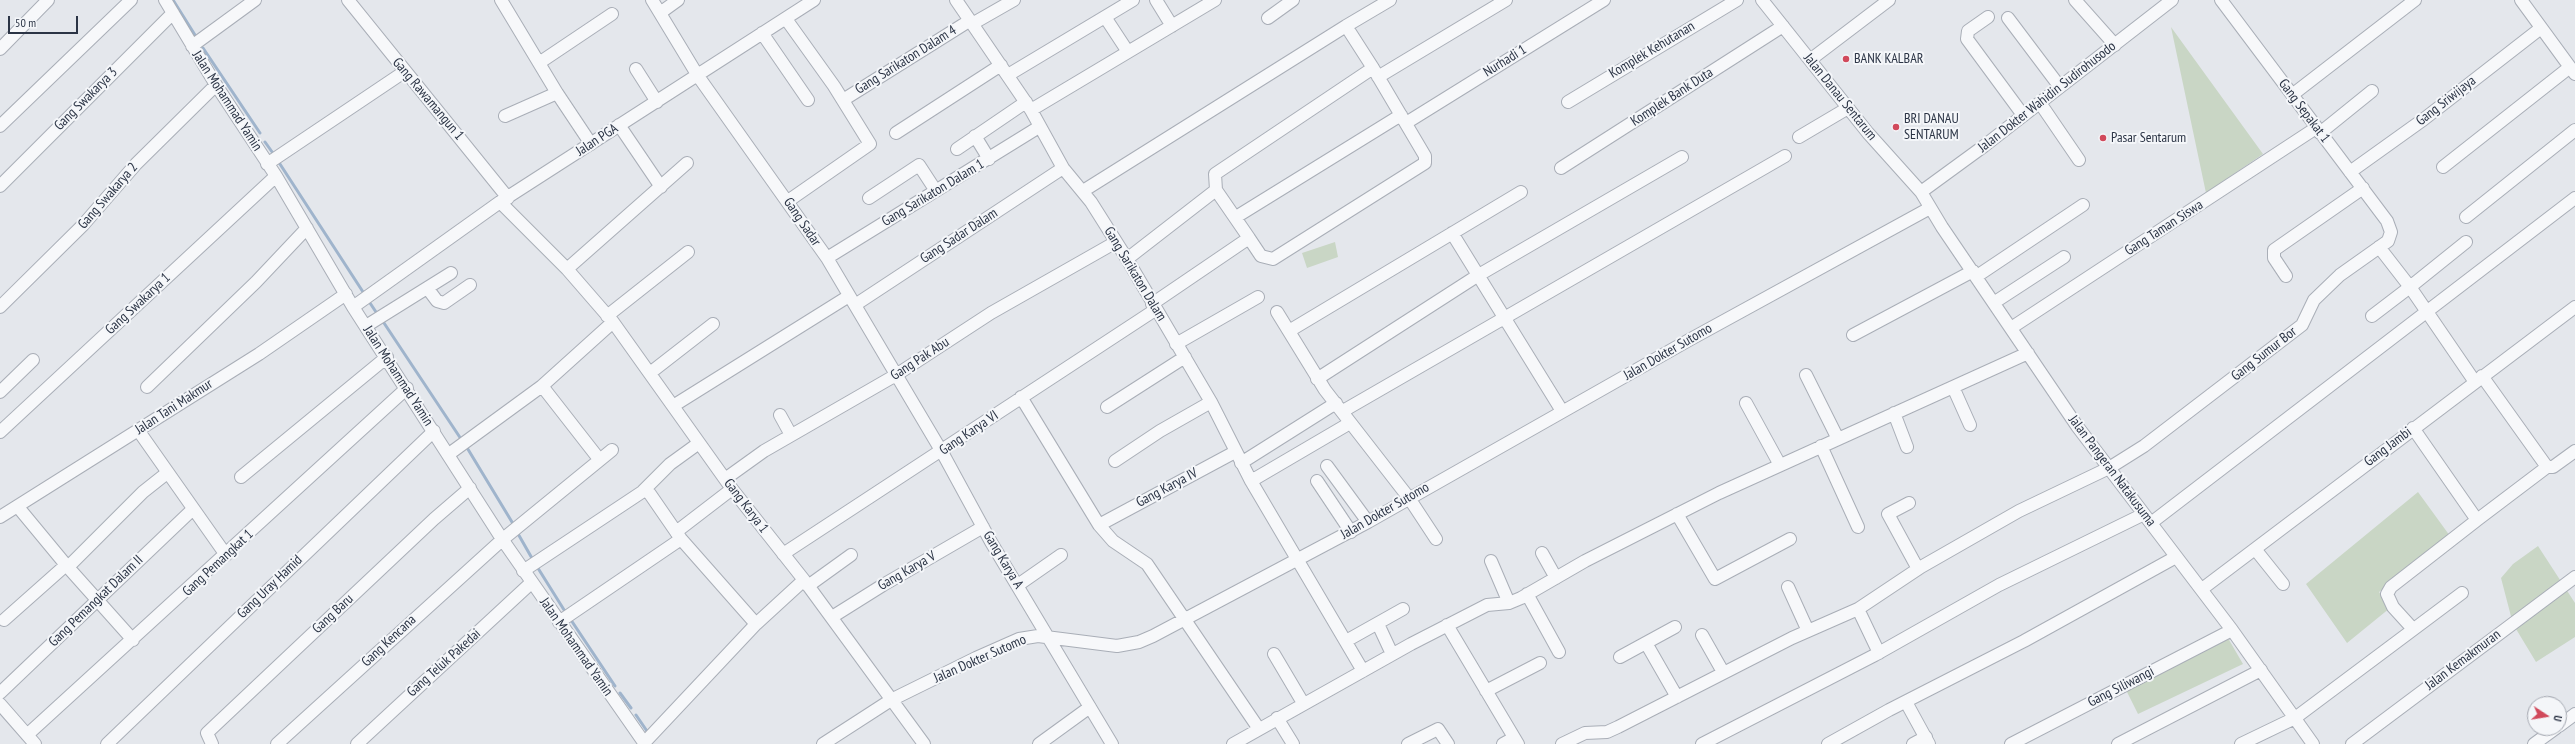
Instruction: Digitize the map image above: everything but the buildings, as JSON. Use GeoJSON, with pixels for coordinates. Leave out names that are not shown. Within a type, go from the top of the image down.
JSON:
{"type":"FeatureCollection","features":[{"type":"Feature","properties":{"kind":"street"},"geometry":{"type":"LineString","coordinates":[[0,49],[48,0]]}},
{"type":"Feature","properties":{"kind":"street"},"geometry":{"type":"LineString","coordinates":[[0,126],[131,0]]}},
{"type":"Feature","properties":{"kind":"street","name":"Jalan Mohammad Yamin"},"geometry":{"type":"LineString","coordinates":[[165,0],[216,85],[276,176],[354,307],[434,430],[502,539],[644,743]]}},
{"type":"Feature","properties":{"kind":"street"},"geometry":{"type":"LineString","coordinates":[[192,46],[256,0]]}},
{"type":"Feature","properties":{"kind":"street","name":"Gang Rawamangun 1"},"geometry":{"type":"LineString","coordinates":[[348,0],[504,200],[567,269]]}},
{"type":"Feature","properties":{"kind":"street"},"geometry":{"type":"LineString","coordinates":[[501,0],[557,93],[591,144]]}},
{"type":"Feature","properties":{"kind":"street","name":"Gang Sadar"},"geometry":{"type":"LineString","coordinates":[[652,0],[698,76],[827,258],[896,375]]}},
{"type":"Feature","properties":{"kind":"street"},"geometry":{"type":"LineString","coordinates":[[660,13],[678,0]]}},
{"type":"Feature","properties":{"kind":"street","name":"Jalan PGA"},"geometry":{"type":"LineString","coordinates":[[354,307],[504,200],[619,125],[698,76],[762,32],[786,19],[814,0]]}},
{"type":"Feature","properties":{"kind":"street","name":"Gang Sarikaton Dalam"},"geometry":{"type":"LineString","coordinates":[[956,0],[1028,106],[1063,168],[1074,183],[1083,191],[1127,259],[1211,402],[1251,481],[1363,671]]}},
{"type":"Feature","properties":{"kind":"street","name":"Gang Sarikaton Dalam 4"},"geometry":{"type":"LineString","coordinates":[[843,100],[971,23],[1013,0]]}},
{"type":"Feature","properties":{"kind":"street"},"geometry":{"type":"LineString","coordinates":[[1008,75],[1132,0]]}},
{"type":"Feature","properties":{"kind":"street"},"geometry":{"type":"LineString","coordinates":[[1156,0],[1172,26]]}},
{"type":"Feature","properties":{"kind":"street"},"geometry":{"type":"LineString","coordinates":[[957,149],[975,136],[1128,52],[1215,0]]}},
{"type":"Feature","properties":{"kind":"street"},"geometry":{"type":"LineString","coordinates":[[1268,18],[1294,0]]}},
{"type":"Feature","properties":{"kind":"street"},"geometry":{"type":"LineString","coordinates":[[1083,191],[1390,0]]}},
{"type":"Feature","properties":{"kind":"street"},"geometry":{"type":"LineString","coordinates":[[1346,26],[1375,73],[1404,119],[1426,158],[1424,164],[1273,258],[1261,256],[1236,217],[1216,190],[1214,178],[1218,171],[1375,73],[1506,0]]}},
{"type":"Feature","properties":{"kind":"street","name":"Nurhadi 1"},"geometry":{"type":"LineString","coordinates":[[1236,217],[1604,0]]}},
{"type":"Feature","properties":{"kind":"street","name":"Komplek Kehutanan"},"geometry":{"type":"LineString","coordinates":[[1568,102],[1737,0]]}},
{"type":"Feature","properties":{"kind":"street","name":"Jalan Danau Sentarum"},"geometry":{"type":"LineString","coordinates":[[1762,0],[1848,108],[1921,192]]}},
{"type":"Feature","properties":{"kind":"street"},"geometry":{"type":"LineString","coordinates":[[1810,60],[1888,0]]}},
{"type":"Feature","properties":{"kind":"street"},"geometry":{"type":"LineString","coordinates":[[2075,0],[2115,44]]}},
{"type":"Feature","properties":{"kind":"street","name":"Gang Sepakat 1"},"geometry":{"type":"LineString","coordinates":[[2221,0],[2387,221]]}},
{"type":"Feature","properties":{"kind":"street"},"geometry":{"type":"LineString","coordinates":[[2292,95],[2415,0]]}},
{"type":"Feature","properties":{"kind":"street"},"geometry":{"type":"LineString","coordinates":[[2443,166],[2572,71],[2521,0]]}},
{"type":"Feature","properties":{"kind":"street","name":"Jalan Dokter Wahidin Sudirohusodo"},"geometry":{"type":"LineString","coordinates":[[1921,192],[2024,116],[2169,1]]}},
{"type":"Feature","properties":{"kind":"street","name":"Gang Swakarya 3"},"geometry":{"type":"LineString","coordinates":[[0,186],[173,13]]}},
{"type":"Feature","properties":{"kind":"street"},"geometry":{"type":"LineString","coordinates":[[539,62],[612,14]]}},
{"type":"Feature","properties":{"kind":"street"},"geometry":{"type":"LineString","coordinates":[[1104,17],[1128,52]]}},
{"type":"Feature","properties":{"kind":"street"},"geometry":{"type":"LineString","coordinates":[[1988,17],[1966,33],[1966,39],[2024,116]]}},
{"type":"Feature","properties":{"kind":"street"},"geometry":{"type":"LineString","coordinates":[[2008,18],[2060,87]]}},
{"type":"Feature","properties":{"kind":"street"},"geometry":{"type":"LineString","coordinates":[[786,19],[843,100],[870,144],[788,201]]}},
{"type":"Feature","properties":{"kind":"street","name":"Komplek Bank Duta"},"geometry":{"type":"LineString","coordinates":[[1561,168],[1783,26]]}},
{"type":"Feature","properties":{"kind":"street","name":"Gang Sriwijaya"},"geometry":{"type":"LineString","coordinates":[[2350,172],[2424,119],[2541,28]]}},
{"type":"Feature","properties":{"kind":"street"},"geometry":{"type":"LineString","coordinates":[[762,32],[808,100]]}},
{"type":"Feature","properties":{"kind":"street"},"geometry":{"type":"LineString","coordinates":[[896,132],[1001,65]]}},
{"type":"Feature","properties":{"kind":"street"},"geometry":{"type":"LineString","coordinates":[[636,69],[656,102]]}},
{"type":"Feature","properties":{"kind":"street"},"geometry":{"type":"LineString","coordinates":[[267,164],[404,72]]}},
{"type":"Feature","properties":{"kind":"street","name":"Gang Swakarya 2"},"geometry":{"type":"LineString","coordinates":[[0,307],[83,226],[136,164],[216,85]]}},
{"type":"Feature","properties":{"kind":"street","name":"Gang Taman Siswa"},"geometry":{"type":"LineString","coordinates":[[2012,328],[2318,130],[2372,91]]}},
{"type":"Feature","properties":{"kind":"street"},"geometry":{"type":"LineString","coordinates":[[505,116],[557,93]]}},
{"type":"Feature","properties":{"kind":"street"},"geometry":{"type":"LineString","coordinates":[[2040,103],[2079,160]]}},
{"type":"Feature","properties":{"kind":"street"},"geometry":{"type":"LineString","coordinates":[[1799,137],[1848,108]]}},
{"type":"Feature","properties":{"kind":"street"},"geometry":{"type":"LineString","coordinates":[[619,125],[661,187]]}},
{"type":"Feature","properties":{"kind":"street","name":"Gang Sarikaton Dalam 1"},"geometry":{"type":"LineString","coordinates":[[827,258],[1039,127]]}},
{"type":"Feature","properties":{"kind":"street"},"geometry":{"type":"LineString","coordinates":[[2466,217],[2575,130]]}},
{"type":"Feature","properties":{"kind":"street"},"geometry":{"type":"LineString","coordinates":[[975,136],[989,159]]}},
{"type":"Feature","properties":{"kind":"street"},"geometry":{"type":"LineString","coordinates":[[1241,463],[1340,407],[1504,319],[1785,156]]}},
{"type":"Feature","properties":{"kind":"street"},"geometry":{"type":"LineString","coordinates":[[1317,379],[1477,276],[1682,157]]}},
{"type":"Feature","properties":{"kind":"street"},"geometry":{"type":"LineString","coordinates":[[567,269],[687,163]]}},
{"type":"Feature","properties":{"kind":"street"},"geometry":{"type":"LineString","coordinates":[[869,198],[919,165],[936,191]]}},
{"type":"Feature","properties":{"kind":"street","name":"Gang Sadar Dalam"},"geometry":{"type":"LineString","coordinates":[[673,406],[852,300],[1063,168]]}},
{"type":"Feature","properties":{"kind":"street","name":"Gang Swakarya 1"},"geometry":{"type":"LineString","coordinates":[[0,432],[276,176]]}},
{"type":"Feature","properties":{"kind":"street"},"geometry":{"type":"LineString","coordinates":[[2286,276],[2274,258],[2274,250],[2363,188]]}},
{"type":"Feature","properties":{"kind":"street"},"geometry":{"type":"LineString","coordinates":[[1127,259],[1216,190]]}},
{"type":"Feature","properties":{"kind":"street"},"geometry":{"type":"LineString","coordinates":[[1289,331],[1521,192]]}},
{"type":"Feature","properties":{"kind":"street","name":"Jalan Pangeran Natakusuma"},"geometry":{"type":"LineString","coordinates":[[1921,192],[1930,208],[1995,302],[2028,353],[2109,468],[2202,589],[2313,744]]}},
{"type":"Feature","properties":{"kind":"street"},"geometry":{"type":"LineString","coordinates":[[1702,744],[1879,653],[1999,585],[2148,519],[2427,311],[2575,198]]}},
{"type":"Feature","properties":{"kind":"street"},"geometry":{"type":"LineString","coordinates":[[1853,335],[1975,274],[2083,205]]}},
{"type":"Feature","properties":{"kind":"street","name":"Jalan Dokter Sutomo"},"geometry":{"type":"LineString","coordinates":[[823,744],[891,700],[1005,645],[1027,637],[1049,638],[1106,646],[1128,645],[1153,636],[1351,532],[1562,411],[1930,208]]}},
{"type":"Feature","properties":{"kind":"street","name":"Gang Sumur Bor"},"geometry":{"type":"LineString","coordinates":[[1562,744],[1585,733],[1611,730],[1723,672],[1808,631],[1858,609],[1918,569],[2019,510],[2109,468],[2144,446],[2302,325],[2314,300],[2340,275],[2379,248],[2390,238],[2391,228],[2387,221]]}},
{"type":"Feature","properties":{"kind":"street"},"geometry":{"type":"LineString","coordinates":[[147,388],[256,282],[307,228]]}},
{"type":"Feature","properties":{"kind":"street"},"geometry":{"type":"LineString","coordinates":[[1452,233],[1477,276],[1562,411]]}},
{"type":"Feature","properties":{"kind":"street","name":"Gang Karya VI"},"geometry":{"type":"LineString","coordinates":[[783,554],[942,452],[1154,307],[1249,238]]}},
{"type":"Feature","properties":{"kind":"street","name":"Gang Pak Abu"},"geometry":{"type":"LineString","coordinates":[[725,479],[791,435],[896,375],[991,313],[1116,242]]}},
{"type":"Feature","properties":{"kind":"street"},"geometry":{"type":"LineString","coordinates":[[2372,316],[2466,242]]}},
{"type":"Feature","properties":{"kind":"street"},"geometry":{"type":"LineString","coordinates":[[2379,248],[2547,468]]}},
{"type":"Feature","properties":{"kind":"street"},"geometry":{"type":"LineString","coordinates":[[449,454],[542,386],[639,289],[688,252]]}},
{"type":"Feature","properties":{"kind":"street"},"geometry":{"type":"LineString","coordinates":[[1995,302],[2064,257]]}},
{"type":"Feature","properties":{"kind":"street","name":"Gang Karya 1"},"geometry":{"type":"LineString","coordinates":[[567,269],[610,319],[732,489],[806,583],[924,744]]}},
{"type":"Feature","properties":{"kind":"street"},"geometry":{"type":"LineString","coordinates":[[367,326],[428,289],[451,272]]}},
{"type":"Feature","properties":{"kind":"street"},"geometry":{"type":"LineString","coordinates":[[428,289],[437,301],[444,302],[470,285]]}},
{"type":"Feature","properties":{"kind":"street","name":"Jalan Tani Makmur"},"geometry":{"type":"LineString","coordinates":[[0,517],[258,354],[346,294]]}},
{"type":"Feature","properties":{"kind":"street"},"geometry":{"type":"LineString","coordinates":[[1176,344],[1258,297]]}},
{"type":"Feature","properties":{"kind":"street","name":"Gang Jambi"},"geometry":{"type":"LineString","coordinates":[[2202,589],[2575,307]]}},
{"type":"Feature","properties":{"kind":"street"},"geometry":{"type":"LineString","coordinates":[[1277,312],[1317,379],[1409,498],[1436,539]]}},
{"type":"Feature","properties":{"kind":"street"},"geometry":{"type":"LineString","coordinates":[[650,373],[713,324]]}},
{"type":"Feature","properties":{"kind":"street"},"geometry":{"type":"LineString","coordinates":[[1233,744],[1303,703],[1447,625],[1490,604],[1509,603],[1677,514],[1821,446],[2028,353]]}},
{"type":"Feature","properties":{"kind":"street"},"geometry":{"type":"LineString","coordinates":[[241,477],[387,357]]}},
{"type":"Feature","properties":{"kind":"street"},"geometry":{"type":"LineString","coordinates":[[1107,407],[1185,357]]}},
{"type":"Feature","properties":{"kind":"street"},"geometry":{"type":"LineString","coordinates":[[0,392],[33,360]]}},
{"type":"Feature","properties":{"kind":"street"},"geometry":{"type":"LineString","coordinates":[[1806,374],[1838,439]]}},
{"type":"Feature","properties":{"kind":"street","name":"Gang Karya A"},"geometry":{"type":"LineString","coordinates":[[896,375],[942,452],[983,527],[1112,744]]}},
{"type":"Feature","properties":{"kind":"street"},"geometry":{"type":"LineString","coordinates":[[542,386],[599,460]]}},
{"type":"Feature","properties":{"kind":"street"},"geometry":{"type":"LineString","coordinates":[[1953,387],[1970,425]]}},
{"type":"Feature","properties":{"kind":"street","name":"Gang Pemangkat 1"},"geometry":{"type":"LineString","coordinates":[[31,740],[133,640],[407,388]]}},
{"type":"Feature","properties":{"kind":"street"},"geometry":{"type":"LineString","coordinates":[[1021,397],[1099,525],[1113,541],[1140,557],[1146,564],[1259,729]]}},
{"type":"Feature","properties":{"kind":"street"},"geometry":{"type":"LineString","coordinates":[[1115,461],[1160,431],[1211,402]]}},
{"type":"Feature","properties":{"kind":"street"},"geometry":{"type":"LineString","coordinates":[[1746,403],[1780,465]]}},
{"type":"Feature","properties":{"kind":"street"},"geometry":{"type":"LineString","coordinates":[[1894,414],[1907,447]]}},
{"type":"Feature","properties":{"kind":"street"},"geometry":{"type":"LineString","coordinates":[[780,415],[791,435]]}},
{"type":"Feature","properties":{"kind":"street"},"geometry":{"type":"LineString","coordinates":[[1251,481],[1350,423]]}},
{"type":"Feature","properties":{"kind":"street"},"geometry":{"type":"LineString","coordinates":[[2413,428],[2477,520]]}},
{"type":"Feature","properties":{"kind":"street"},"geometry":{"type":"LineString","coordinates":[[138,430],[192,510],[226,555]]}},
{"type":"Feature","properties":{"kind":"street","name":"Gang Uray Hamid"},"geometry":{"type":"LineString","coordinates":[[107,744],[434,430]]}},
{"type":"Feature","properties":{"kind":"street"},"geometry":{"type":"LineString","coordinates":[[524,570],[643,491],[670,464],[699,443]]}},
{"type":"Feature","properties":{"kind":"street"},"geometry":{"type":"LineString","coordinates":[[1821,446],[1858,527]]}},
{"type":"Feature","properties":{"kind":"street","name":"Gang Kencana"},"geometry":{"type":"LineString","coordinates":[[277,744],[502,539],[612,450]]}},
{"type":"Feature","properties":{"kind":"street"},"geometry":{"type":"LineString","coordinates":[[2413,630],[2393,607],[2386,594],[2391,588],[2477,520],[2547,468],[2552,467],[2575,451]]}},
{"type":"Feature","properties":{"kind":"street","name":"Gang Karya IV"},"geometry":{"type":"LineString","coordinates":[[1099,525],[1235,452]]}},
{"type":"Feature","properties":{"kind":"street"},"geometry":{"type":"LineString","coordinates":[[1328,466],[1368,522]]}},
{"type":"Feature","properties":{"kind":"street"},"geometry":{"type":"LineString","coordinates":[[4,620],[67,566],[143,492],[167,473]]}},
{"type":"Feature","properties":{"kind":"street"},"geometry":{"type":"LineString","coordinates":[[1317,481],[1351,532]]}},
{"type":"Feature","properties":{"kind":"street","name":"Gang Baru"},"geometry":{"type":"LineString","coordinates":[[212,744],[207,733],[434,519],[470,488]]}},
{"type":"Feature","properties":{"kind":"street"},"geometry":{"type":"LineString","coordinates":[[559,622],[679,535],[732,489]]}},
{"type":"Feature","properties":{"kind":"street"},"geometry":{"type":"LineString","coordinates":[[643,491],[650,494],[679,535],[756,624]]}},
{"type":"Feature","properties":{"kind":"street"},"geometry":{"type":"LineString","coordinates":[[1909,502],[1888,514],[1918,569]]}},
{"type":"Feature","properties":{"kind":"street"},"geometry":{"type":"LineString","coordinates":[[18,507],[97,601],[133,640]]}},
{"type":"Feature","properties":{"kind":"street","name":"Gang Pemangkat Dalam II"},"geometry":{"type":"LineString","coordinates":[[0,693],[192,510]]}},
{"type":"Feature","properties":{"kind":"street"},"geometry":{"type":"LineString","coordinates":[[1677,514],[1715,579],[1790,539]]}},
{"type":"Feature","properties":{"kind":"street","name":"Gang Karya V"},"geometry":{"type":"LineString","coordinates":[[832,618],[883,585],[983,527]]}},
{"type":"Feature","properties":{"kind":"street"},"geometry":{"type":"LineString","coordinates":[[2255,549],[2283,584]]}},
{"type":"Feature","properties":{"kind":"street"},"geometry":{"type":"LineString","coordinates":[[1542,553],[1556,578]]}},
{"type":"Feature","properties":{"kind":"street"},"geometry":{"type":"LineString","coordinates":[[644,743],[756,624],[806,583],[851,555]]}},
{"type":"Feature","properties":{"kind":"street"},"geometry":{"type":"LineString","coordinates":[[1018,585],[1061,555]]}},
{"type":"Feature","properties":{"kind":"street"},"geometry":{"type":"LineString","coordinates":[[1828,744],[2024,641],[2176,557]]}},
{"type":"Feature","properties":{"kind":"street"},"geometry":{"type":"LineString","coordinates":[[1491,561],[1509,603]]}},
{"type":"Feature","properties":{"kind":"street","name":"Jalan Kemakmuran"},"geometry":{"type":"LineString","coordinates":[[2352,744],[2575,577]]}},
{"type":"Feature","properties":{"kind":"street","name":"Gang Teluk Pakedai"},"geometry":{"type":"LineString","coordinates":[[357,744],[532,583]]}},
{"type":"Feature","properties":{"kind":"street"},"geometry":{"type":"LineString","coordinates":[[1788,587],[1808,631]]}},
{"type":"Feature","properties":{"kind":"street"},"geometry":{"type":"LineString","coordinates":[[2241,744],[2295,718],[2462,593]]}},
{"type":"Feature","properties":{"kind":"street"},"geometry":{"type":"LineString","coordinates":[[1527,594],[1559,652]]}},
{"type":"Feature","properties":{"kind":"street"},"geometry":{"type":"LineString","coordinates":[[1858,609],[1879,653]]}},
{"type":"Feature","properties":{"kind":"street"},"geometry":{"type":"LineString","coordinates":[[1346,641],[1403,610]]}},
{"type":"Feature","properties":{"kind":"street"},"geometry":{"type":"LineString","coordinates":[[1378,624],[1392,654]]}},
{"type":"Feature","properties":{"kind":"street"},"geometry":{"type":"LineString","coordinates":[[1447,625],[1516,741],[1504,744]]}},
{"type":"Feature","properties":{"kind":"street"},"geometry":{"type":"LineString","coordinates":[[1620,657],[1675,627]]}},
{"type":"Feature","properties":{"kind":"street","name":"Gang Siliwangi"},"geometry":{"type":"LineString","coordinates":[[2011,744],[2232,630]]}},
{"type":"Feature","properties":{"kind":"street"},"geometry":{"type":"LineString","coordinates":[[1702,635],[1723,672]]}},
{"type":"Feature","properties":{"kind":"street"},"geometry":{"type":"LineString","coordinates":[[1646,643],[1677,697]]}},
{"type":"Feature","properties":{"kind":"street"},"geometry":{"type":"LineString","coordinates":[[1274,654],[1303,703]]}},
{"type":"Feature","properties":{"kind":"street"},"geometry":{"type":"LineString","coordinates":[[1486,690],[1540,663]]}},
{"type":"Feature","properties":{"kind":"street"},"geometry":{"type":"LineString","coordinates":[[2118,744],[2261,670]]}},
{"type":"Feature","properties":{"kind":"street"},"geometry":{"type":"LineString","coordinates":[[1906,702],[1928,741],[1913,744]]}},
{"type":"Feature","properties":{"kind":"street"},"geometry":{"type":"LineString","coordinates":[[0,704],[31,740]]}},
{"type":"Feature","properties":{"kind":"street"},"geometry":{"type":"LineString","coordinates":[[1039,744],[1090,707]]}},
{"type":"Feature","properties":{"kind":"street"},"geometry":{"type":"LineString","coordinates":[[1277,718],[1293,744]]}},
{"type":"Feature","properties":{"kind":"street"},"geometry":{"type":"LineString","coordinates":[[1408,744],[1438,728],[1448,744]]}},
{"type":"Feature","properties":{"kind":"street"},"geometry":{"type":"LineString","coordinates":[[2534,744],[2545,736]]}},
{"type":"Feature","properties":{"kind":"green space"},"geometry":{"type":"Polygon","coordinates":[[[2171,27],[2263,154],[2206,193],[2171,27]]]}},
{"type":"Feature","properties":{"kind":"green space"},"geometry":{"type":"Polygon","coordinates":[[[1335,242],[1338,257],[1307,268],[1302,253],[1335,242]]]}},
{"type":"Feature","properties":{"kind":"green space"},"geometry":{"type":"Polygon","coordinates":[[[2418,492],[2450,536],[2379,592],[2390,608],[2347,643],[2306,584],[2418,492]]]}},
{"type":"Feature","properties":{"kind":"green space"},"geometry":{"type":"Polygon","coordinates":[[[2538,546],[2575,603],[2575,637],[2536,662],[2513,624],[2501,578],[2513,564],[2538,546]]]}},
{"type":"Feature","properties":{"kind":"green space"},"geometry":{"type":"Polygon","coordinates":[[[2225,633],[2243,664],[2138,714],[2126,690],[2225,633]]]}},
{"type":"Feature","properties":{"kind":"waterway"},"geometry":{"type":"LineString","coordinates":[[173,0],[195,35]]}},
{"type":"Feature","properties":{"kind":"waterway"},"geometry":{"type":"LineString","coordinates":[[203,48],[260,133]]}},
{"type":"Feature","properties":{"kind":"waterway"},"geometry":{"type":"LineString","coordinates":[[265,142],[275,156]]}},
{"type":"Feature","properties":{"kind":"waterway"},"geometry":{"type":"LineString","coordinates":[[278,161],[365,295]]}},
{"type":"Feature","properties":{"kind":"waterway"},"geometry":{"type":"LineString","coordinates":[[368,300],[378,315]]}},
{"type":"Feature","properties":{"kind":"waterway"},"geometry":{"type":"LineString","coordinates":[[382,320],[463,442]]}},
{"type":"Feature","properties":{"kind":"waterway"},"geometry":{"type":"LineString","coordinates":[[466,446],[515,527]]}},
{"type":"Feature","properties":{"kind":"waterway"},"geometry":{"type":"LineString","coordinates":[[517,532],[533,560]]}},
{"type":"Feature","properties":{"kind":"waterway"},"geometry":{"type":"LineString","coordinates":[[536,565],[566,613]]}},
{"type":"Feature","properties":{"kind":"waterway"},"geometry":{"type":"LineString","coordinates":[[569,617],[615,686]]}},
{"type":"Feature","properties":{"kind":"waterway"},"geometry":{"type":"LineString","coordinates":[[620,693],[631,708]]}},
{"type":"Feature","properties":{"kind":"waterway"},"geometry":{"type":"LineString","coordinates":[[636,715],[649,734]]}},
{"type":"Feature","properties":{"kind":"place","name":"BANK KALBAR"},"geometry":{"type":"Point","coordinates":[1846,59]}},
{"type":"Feature","properties":{"kind":"place","name":"BRI DANAU SENTARUM"},"geometry":{"type":"Point","coordinates":[1896,127]}},
{"type":"Feature","properties":{"kind":"place","name":"Pasar Sentarum"},"geometry":{"type":"Point","coordinates":[2103,138]}}]}
